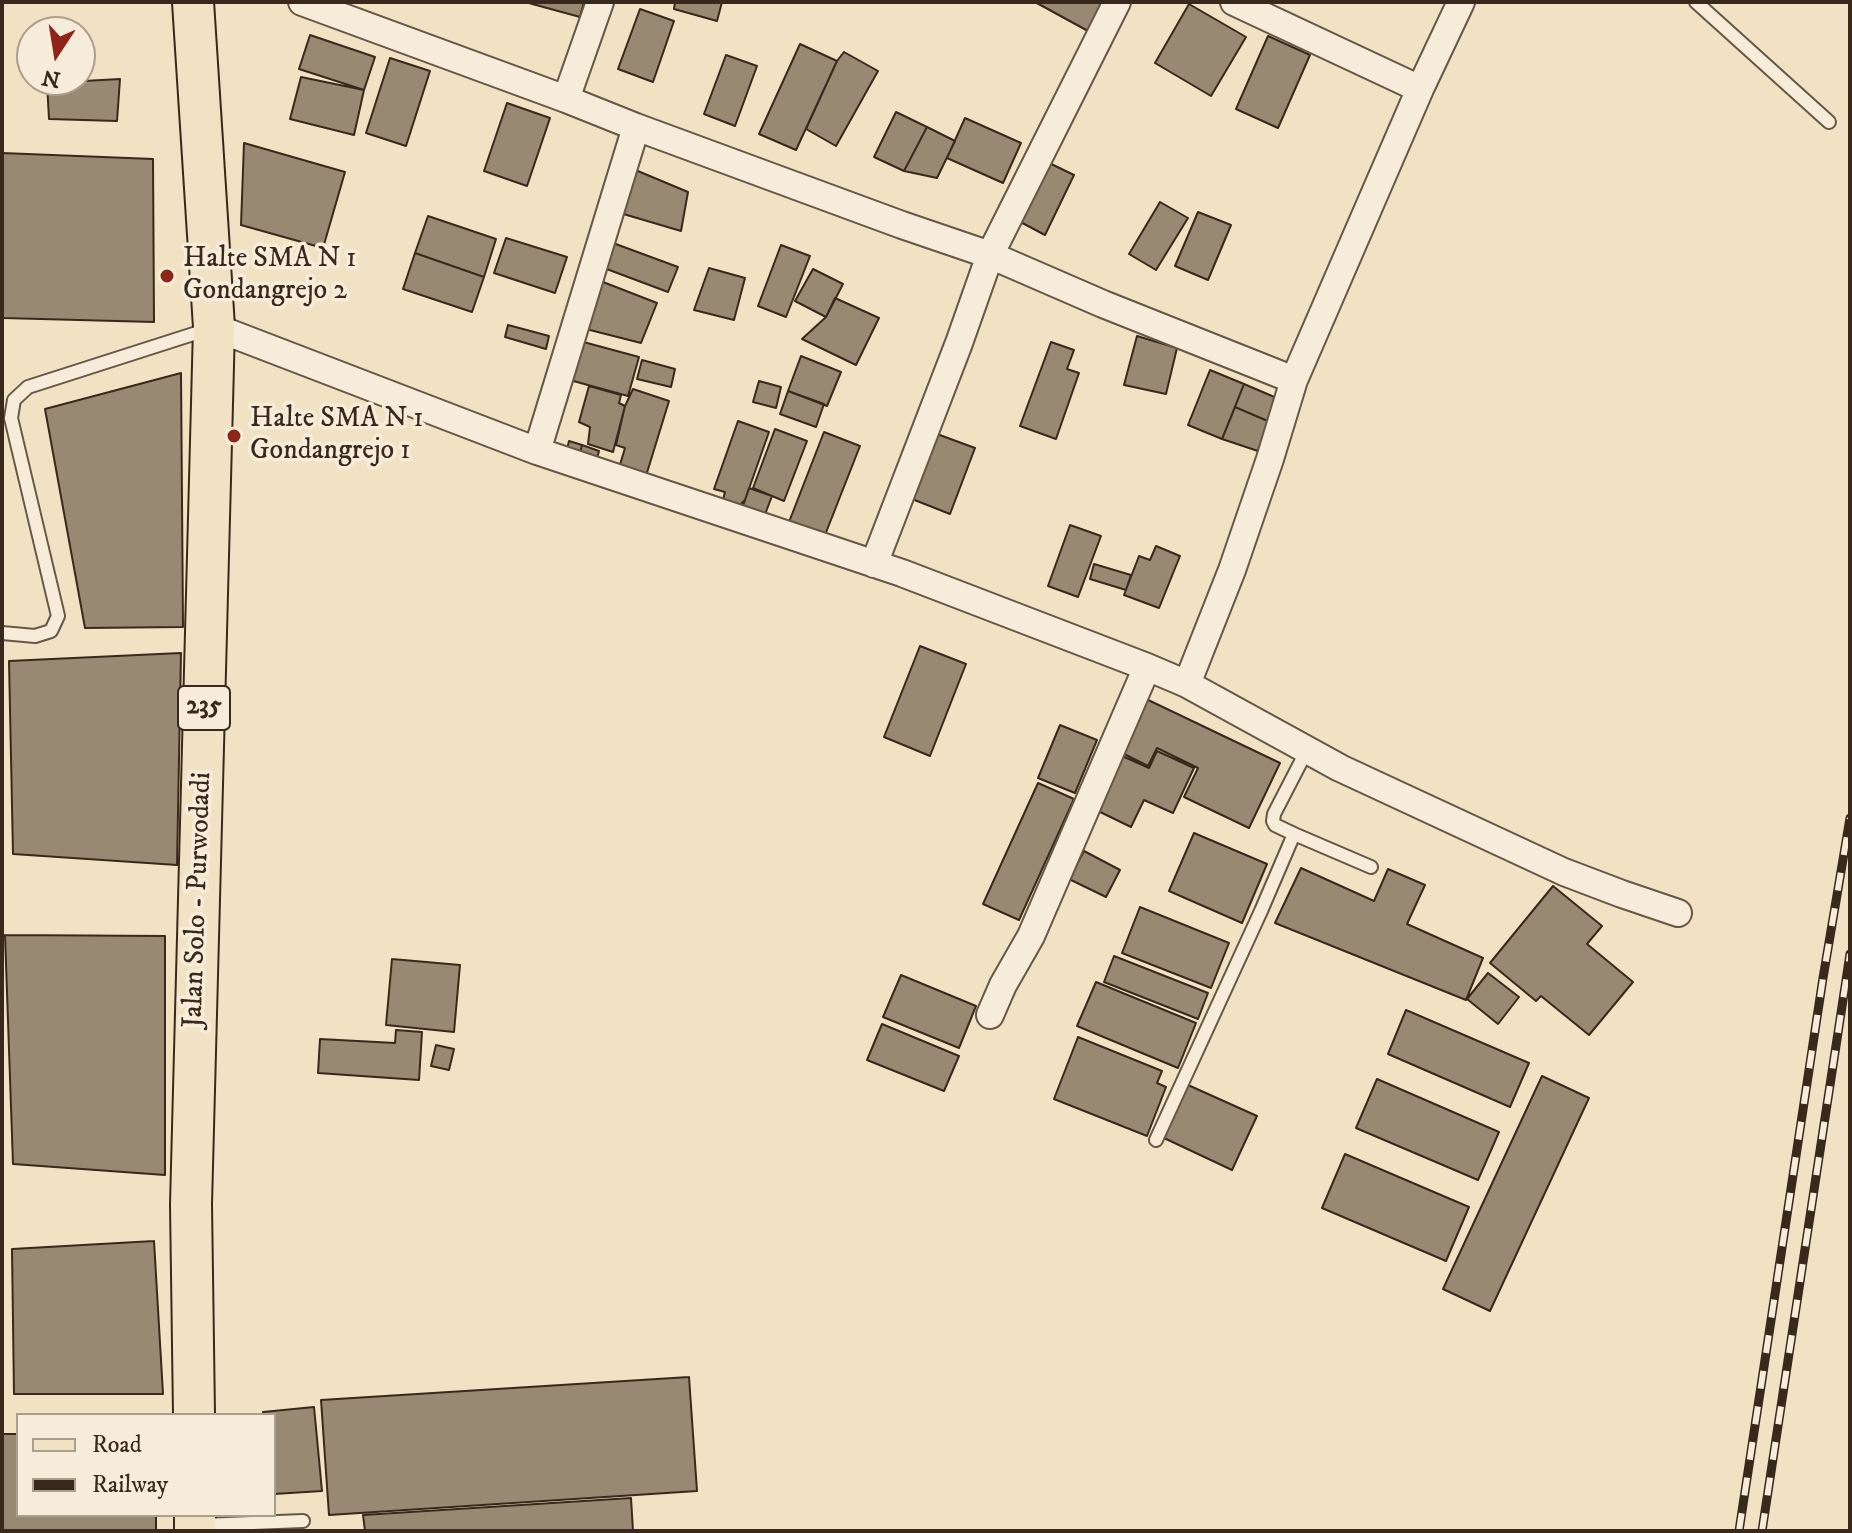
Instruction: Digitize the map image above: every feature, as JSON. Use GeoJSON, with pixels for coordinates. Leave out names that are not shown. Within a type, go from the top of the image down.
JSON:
{"type":"FeatureCollection","features":[{"type":"Feature","properties":{"kind":"main road","name":"Jalan Solo - Purwodadi"},"geometry":{"type":"LineString","coordinates":[[193,2],[214,327],[191,1204],[194,1413]]}},
{"type":"Feature","properties":{"kind":"street"},"geometry":{"type":"LineString","coordinates":[[302,2],[990,255],[1294,380]]}},
{"type":"Feature","properties":{"kind":"street"},"geometry":{"type":"LineString","coordinates":[[566,99],[600,2]]}},
{"type":"Feature","properties":{"kind":"street"},"geometry":{"type":"LineString","coordinates":[[874,564],[990,255],[1117,2]]}},
{"type":"Feature","properties":{"kind":"street"},"geometry":{"type":"LineString","coordinates":[[1234,2],[1420,89]]}},
{"type":"Feature","properties":{"kind":"street"},"geometry":{"type":"LineString","coordinates":[[1187,684],[1232,570],[1294,380],[1461,2]]}},
{"type":"Feature","properties":{"kind":"street"},"geometry":{"type":"LineString","coordinates":[[537,451],[636,127]]}},
{"type":"Feature","properties":{"kind":"street"},"geometry":{"type":"LineString","coordinates":[[214,327],[537,451],[902,573],[1147,667],[1187,684],[1354,774],[1564,872],[1678,913]]}},
{"type":"Feature","properties":{"kind":"street"},"geometry":{"type":"LineString","coordinates":[[990,1015],[1031,936],[1147,667]]}},
{"type":"Feature","properties":{"kind":"lane"},"geometry":{"type":"LineString","coordinates":[[1696,2],[1829,122]]}},
{"type":"Feature","properties":{"kind":"lane"},"geometry":{"type":"LineString","coordinates":[[2,633],[35,636],[51,631],[58,616],[11,418],[14,400],[28,387],[214,327]]}},
{"type":"Feature","properties":{"kind":"lane"},"geometry":{"type":"LineString","coordinates":[[1307,750],[1274,814],[1275,825],[1371,867]]}},
{"type":"Feature","properties":{"kind":"lane"},"geometry":{"type":"LineString","coordinates":[[1156,1140],[1294,834]]}},
{"type":"Feature","properties":{"kind":"lane"},"geometry":{"type":"LineString","coordinates":[[195,1524],[303,1521]]}},
{"type":"Feature","properties":{"kind":"building"},"geometry":{"type":"Polygon","coordinates":[[[525,2],[584,2],[580,17],[525,2]]]}},
{"type":"Feature","properties":{"kind":"building"},"geometry":{"type":"Polygon","coordinates":[[[675,2],[722,2],[717,21],[674,9],[675,2]]]}},
{"type":"Feature","properties":{"kind":"building"},"geometry":{"type":"Polygon","coordinates":[[[1035,2],[1104,2],[1088,31],[1035,2]]]}},
{"type":"Feature","properties":{"kind":"building"},"geometry":{"type":"Polygon","coordinates":[[[1189,4],[1246,37],[1211,96],[1155,63],[1189,4]]]}},
{"type":"Feature","properties":{"kind":"building"},"geometry":{"type":"Polygon","coordinates":[[[640,9],[674,21],[653,82],[618,69],[640,9]]]}},
{"type":"Feature","properties":{"kind":"building"},"geometry":{"type":"Polygon","coordinates":[[[310,35],[375,57],[364,90],[299,69],[310,35]]]}},
{"type":"Feature","properties":{"kind":"building"},"geometry":{"type":"Polygon","coordinates":[[[1268,36],[1310,55],[1278,128],[1236,109],[1268,36]]]}},
{"type":"Feature","properties":{"kind":"building"},"geometry":{"type":"Polygon","coordinates":[[[800,44],[837,61],[796,150],[759,134],[800,44]]]}},
{"type":"Feature","properties":{"kind":"building"},"geometry":{"type":"Polygon","coordinates":[[[844,52],[878,71],[836,146],[806,129],[844,52]]]}},
{"type":"Feature","properties":{"kind":"building"},"geometry":{"type":"Polygon","coordinates":[[[726,55],[757,66],[735,126],[704,114],[726,55]]]}},
{"type":"Feature","properties":{"kind":"building"},"geometry":{"type":"Polygon","coordinates":[[[390,58],[430,71],[406,146],[366,133],[390,58]]]}},
{"type":"Feature","properties":{"kind":"building"},"geometry":{"type":"Polygon","coordinates":[[[301,77],[364,90],[354,135],[290,119],[301,77]]]}},
{"type":"Feature","properties":{"kind":"building"},"geometry":{"type":"Polygon","coordinates":[[[120,79],[117,121],[49,119],[48,96],[96,96],[96,80],[120,79]]]}},
{"type":"Feature","properties":{"kind":"building"},"geometry":{"type":"Polygon","coordinates":[[[507,103],[550,118],[527,186],[484,171],[507,103]]]}},
{"type":"Feature","properties":{"kind":"building"},"geometry":{"type":"Polygon","coordinates":[[[896,112],[927,127],[904,171],[874,157],[896,112]]]}},
{"type":"Feature","properties":{"kind":"building"},"geometry":{"type":"Polygon","coordinates":[[[965,118],[1021,143],[1003,183],[947,158],[965,118]]]}},
{"type":"Feature","properties":{"kind":"building"},"geometry":{"type":"Polygon","coordinates":[[[927,127],[955,141],[937,178],[904,171],[927,127]]]}},
{"type":"Feature","properties":{"kind":"building"},"geometry":{"type":"Polygon","coordinates":[[[244,143],[345,172],[323,248],[241,225],[244,143]]]}},
{"type":"Feature","properties":{"kind":"building"},"geometry":{"type":"Polygon","coordinates":[[[2,153],[153,159],[154,322],[3,318],[2,153]]]}},
{"type":"Feature","properties":{"kind":"building"},"geometry":{"type":"Polygon","coordinates":[[[1043,160],[1074,175],[1045,235],[1013,218],[1043,160]]]}},
{"type":"Feature","properties":{"kind":"building"},"geometry":{"type":"Polygon","coordinates":[[[633,169],[688,192],[681,231],[620,213],[633,169]]]}},
{"type":"Feature","properties":{"kind":"building"},"geometry":{"type":"Polygon","coordinates":[[[1160,202],[1188,218],[1156,270],[1129,254],[1160,202]]]}},
{"type":"Feature","properties":{"kind":"building"},"geometry":{"type":"Polygon","coordinates":[[[1198,212],[1231,225],[1208,280],[1175,266],[1198,212]]]}},
{"type":"Feature","properties":{"kind":"building"},"geometry":{"type":"Polygon","coordinates":[[[428,216],[496,239],[484,277],[415,253],[428,216]]]}},
{"type":"Feature","properties":{"kind":"building"},"geometry":{"type":"Polygon","coordinates":[[[506,238],[567,257],[555,293],[494,273],[506,238]]]}},
{"type":"Feature","properties":{"kind":"building"},"geometry":{"type":"Polygon","coordinates":[[[613,243],[678,267],[668,292],[604,268],[613,243]]]}},
{"type":"Feature","properties":{"kind":"building"},"geometry":{"type":"Polygon","coordinates":[[[781,245],[810,256],[786,317],[758,306],[781,245]]]}},
{"type":"Feature","properties":{"kind":"building"},"geometry":{"type":"Polygon","coordinates":[[[415,253],[484,277],[472,312],[403,289],[415,253]]]}},
{"type":"Feature","properties":{"kind":"building"},"geometry":{"type":"Polygon","coordinates":[[[709,268],[745,278],[734,320],[694,310],[709,268]]]}},
{"type":"Feature","properties":{"kind":"building"},"geometry":{"type":"Polygon","coordinates":[[[813,269],[843,284],[826,317],[795,301],[813,269]]]}},
{"type":"Feature","properties":{"kind":"building"},"geometry":{"type":"Polygon","coordinates":[[[603,282],[657,303],[641,343],[582,328],[603,282]]]}},
{"type":"Feature","properties":{"kind":"building"},"geometry":{"type":"Polygon","coordinates":[[[835,298],[879,318],[856,365],[802,339],[826,317],[835,298]]]}},
{"type":"Feature","properties":{"kind":"building"},"geometry":{"type":"Polygon","coordinates":[[[508,325],[549,336],[546,349],[505,337],[508,325]]]}},
{"type":"Feature","properties":{"kind":"building"},"geometry":{"type":"Polygon","coordinates":[[[1137,336],[1177,348],[1166,394],[1124,385],[1137,336]]]}},
{"type":"Feature","properties":{"kind":"building"},"geometry":{"type":"Polygon","coordinates":[[[576,340],[639,357],[628,396],[566,379],[576,340]]]}},
{"type":"Feature","properties":{"kind":"building"},"geometry":{"type":"Polygon","coordinates":[[[1051,342],[1074,350],[1067,369],[1079,373],[1056,439],[1020,426],[1051,342]]]}},
{"type":"Feature","properties":{"kind":"building"},"geometry":{"type":"Polygon","coordinates":[[[801,356],[841,372],[827,406],[788,391],[801,356]]]}},
{"type":"Feature","properties":{"kind":"building"},"geometry":{"type":"Polygon","coordinates":[[[642,360],[675,369],[671,387],[637,379],[642,360]]]}},
{"type":"Feature","properties":{"kind":"building"},"geometry":{"type":"Polygon","coordinates":[[[1210,370],[1244,384],[1222,439],[1188,425],[1210,370]]]}},
{"type":"Feature","properties":{"kind":"building"},"geometry":{"type":"Polygon","coordinates":[[[181,373],[183,627],[85,628],[45,409],[181,373]]]}},
{"type":"Feature","properties":{"kind":"building"},"geometry":{"type":"Polygon","coordinates":[[[759,381],[781,387],[776,408],[753,402],[759,381]]]}},
{"type":"Feature","properties":{"kind":"building"},"geometry":{"type":"Polygon","coordinates":[[[1244,384],[1279,399],[1270,422],[1235,407],[1244,384]]]}},
{"type":"Feature","properties":{"kind":"building"},"geometry":{"type":"Polygon","coordinates":[[[589,386],[621,395],[619,403],[625,406],[613,452],[588,444],[590,427],[579,422],[589,386]]]}},
{"type":"Feature","properties":{"kind":"building"},"geometry":{"type":"Polygon","coordinates":[[[633,389],[669,401],[646,476],[619,468],[625,448],[616,445],[625,406],[633,389]]]}},
{"type":"Feature","properties":{"kind":"building"},"geometry":{"type":"Polygon","coordinates":[[[788,391],[824,404],[816,427],[780,414],[788,391]]]}},
{"type":"Feature","properties":{"kind":"building"},"geometry":{"type":"Polygon","coordinates":[[[1235,407],[1270,422],[1258,451],[1222,439],[1235,407]]]}},
{"type":"Feature","properties":{"kind":"building"},"geometry":{"type":"Polygon","coordinates":[[[738,421],[769,432],[745,500],[739,506],[723,500],[725,492],[714,489],[738,421]]]}},
{"type":"Feature","properties":{"kind":"building"},"geometry":{"type":"Polygon","coordinates":[[[775,429],[807,441],[784,501],[753,488],[775,429]]]}},
{"type":"Feature","properties":{"kind":"building"},"geometry":{"type":"Polygon","coordinates":[[[824,432],[860,446],[825,535],[789,522],[824,432]]]}},
{"type":"Feature","properties":{"kind":"building"},"geometry":{"type":"Polygon","coordinates":[[[937,434],[975,448],[950,514],[912,499],[937,434]]]}},
{"type":"Feature","properties":{"kind":"building"},"geometry":{"type":"Polygon","coordinates":[[[569,441],[582,445],[578,461],[565,457],[569,441]]]}},
{"type":"Feature","properties":{"kind":"building"},"geometry":{"type":"Polygon","coordinates":[[[582,445],[599,451],[595,466],[578,461],[582,445]]]}},
{"type":"Feature","properties":{"kind":"building"},"geometry":{"type":"Polygon","coordinates":[[[749,488],[772,496],[764,517],[742,509],[749,488]]]}},
{"type":"Feature","properties":{"kind":"building"},"geometry":{"type":"Polygon","coordinates":[[[1070,525],[1101,536],[1078,597],[1048,586],[1070,525]]]}},
{"type":"Feature","properties":{"kind":"building"},"geometry":{"type":"Polygon","coordinates":[[[1156,546],[1180,556],[1159,608],[1124,595],[1139,556],[1150,560],[1156,546]]]}},
{"type":"Feature","properties":{"kind":"building"},"geometry":{"type":"Polygon","coordinates":[[[1094,564],[1131,575],[1126,590],[1090,579],[1094,564]]]}},
{"type":"Feature","properties":{"kind":"building"},"geometry":{"type":"Polygon","coordinates":[[[920,646],[966,664],[930,756],[884,737],[920,646]]]}},
{"type":"Feature","properties":{"kind":"building"},"geometry":{"type":"Polygon","coordinates":[[[181,653],[177,865],[13,854],[9,661],[181,653]]]}},
{"type":"Feature","properties":{"kind":"building"},"geometry":{"type":"Polygon","coordinates":[[[1144,698],[1280,763],[1249,828],[1184,797],[1198,768],[1157,748],[1148,766],[1118,751],[1144,698]]]}},
{"type":"Feature","properties":{"kind":"building"},"geometry":{"type":"Polygon","coordinates":[[[1060,725],[1097,740],[1075,793],[1038,778],[1060,725]]]}},
{"type":"Feature","properties":{"kind":"building"},"geometry":{"type":"Polygon","coordinates":[[[1157,751],[1194,768],[1173,813],[1144,800],[1131,827],[1094,809],[1120,755],[1149,768],[1157,751]]]}},
{"type":"Feature","properties":{"kind":"building"},"geometry":{"type":"Polygon","coordinates":[[[1038,783],[1074,799],[1019,920],[983,904],[1038,783]]]}},
{"type":"Feature","properties":{"kind":"building"},"geometry":{"type":"Polygon","coordinates":[[[1194,833],[1267,864],[1242,923],[1169,891],[1194,833]]]}},
{"type":"Feature","properties":{"kind":"building"},"geometry":{"type":"Polygon","coordinates":[[[1084,851],[1120,870],[1106,897],[1069,879],[1084,851]]]}},
{"type":"Feature","properties":{"kind":"building"},"geometry":{"type":"Polygon","coordinates":[[[1301,868],[1374,901],[1388,869],[1425,885],[1407,924],[1483,958],[1466,1000],[1275,923],[1301,868]]]}},
{"type":"Feature","properties":{"kind":"building"},"geometry":{"type":"Polygon","coordinates":[[[1553,886],[1602,926],[1587,944],[1633,982],[1589,1035],[1541,996],[1536,1001],[1490,963],[1553,886]]]}},
{"type":"Feature","properties":{"kind":"building"},"geometry":{"type":"Polygon","coordinates":[[[1140,907],[1229,943],[1211,988],[1122,953],[1140,907]]]}},
{"type":"Feature","properties":{"kind":"building"},"geometry":{"type":"Polygon","coordinates":[[[5,935],[165,936],[165,1175],[13,1164],[5,935]]]}},
{"type":"Feature","properties":{"kind":"building"},"geometry":{"type":"Polygon","coordinates":[[[1114,956],[1208,993],[1198,1019],[1104,982],[1114,956]]]}},
{"type":"Feature","properties":{"kind":"building"},"geometry":{"type":"Polygon","coordinates":[[[392,959],[460,965],[454,1032],[386,1025],[392,959]]]}},
{"type":"Feature","properties":{"kind":"building"},"geometry":{"type":"Polygon","coordinates":[[[1488,973],[1519,997],[1498,1024],[1467,999],[1488,973]]]}},
{"type":"Feature","properties":{"kind":"building"},"geometry":{"type":"Polygon","coordinates":[[[901,975],[976,1006],[959,1048],[883,1017],[901,975]]]}},
{"type":"Feature","properties":{"kind":"building"},"geometry":{"type":"Polygon","coordinates":[[[1096,982],[1196,1023],[1178,1068],[1077,1026],[1096,982]]]}},
{"type":"Feature","properties":{"kind":"building"},"geometry":{"type":"Polygon","coordinates":[[[1406,1010],[1529,1063],[1510,1107],[1388,1054],[1406,1010]]]}},
{"type":"Feature","properties":{"kind":"building"},"geometry":{"type":"Polygon","coordinates":[[[882,1024],[959,1056],[944,1091],[867,1060],[882,1024]]]}},
{"type":"Feature","properties":{"kind":"building"},"geometry":{"type":"Polygon","coordinates":[[[396,1030],[422,1032],[419,1080],[318,1073],[320,1039],[395,1043],[396,1030]]]}},
{"type":"Feature","properties":{"kind":"building"},"geometry":{"type":"Polygon","coordinates":[[[1078,1037],[1162,1071],[1157,1083],[1166,1087],[1147,1136],[1054,1099],[1078,1037]]]}},
{"type":"Feature","properties":{"kind":"building"},"geometry":{"type":"Polygon","coordinates":[[[436,1045],[454,1049],[449,1070],[431,1066],[436,1045]]]}},
{"type":"Feature","properties":{"kind":"building"},"geometry":{"type":"Polygon","coordinates":[[[1542,1076],[1589,1098],[1490,1311],[1443,1289],[1542,1076]]]}},
{"type":"Feature","properties":{"kind":"building"},"geometry":{"type":"Polygon","coordinates":[[[1377,1079],[1499,1132],[1478,1180],[1356,1128],[1377,1079]]]}},
{"type":"Feature","properties":{"kind":"building"},"geometry":{"type":"Polygon","coordinates":[[[1188,1085],[1257,1116],[1232,1170],[1164,1138],[1188,1085]]]}},
{"type":"Feature","properties":{"kind":"building"},"geometry":{"type":"Polygon","coordinates":[[[1345,1154],[1469,1207],[1446,1261],[1322,1208],[1345,1154]]]}},
{"type":"Feature","properties":{"kind":"building"},"geometry":{"type":"Polygon","coordinates":[[[154,1241],[163,1394],[14,1394],[12,1249],[154,1241]]]}},
{"type":"Feature","properties":{"kind":"building"},"geometry":{"type":"Polygon","coordinates":[[[689,1377],[697,1491],[329,1515],[321,1400],[689,1377]]]}},
{"type":"Feature","properties":{"kind":"building"},"geometry":{"type":"Polygon","coordinates":[[[314,1407],[322,1491],[276,1494],[276,1413],[263,1412],[314,1407]]]}},
{"type":"Feature","properties":{"kind":"building"},"geometry":{"type":"Polygon","coordinates":[[[2,1434],[16,1434],[16,1517],[156,1517],[156,1531],[2,1531],[2,1434]]]}},
{"type":"Feature","properties":{"kind":"building"},"geometry":{"type":"Polygon","coordinates":[[[631,1498],[633,1531],[365,1531],[363,1515],[631,1498]]]}},
{"type":"Feature","properties":{"kind":"railway"},"geometry":{"type":"LineString","coordinates":[[1739,1531],[1850,818]]}},
{"type":"Feature","properties":{"kind":"railway"},"geometry":{"type":"LineString","coordinates":[[1762,1531],[1850,954]]}},
{"type":"Feature","properties":{"kind":"place","name":"Halte SMA N 1 Gondangrejo 2"},"geometry":{"type":"Point","coordinates":[167,276]}},
{"type":"Feature","properties":{"kind":"place","name":"Halte SMA N 1 Gondangrejo 1"},"geometry":{"type":"Point","coordinates":[234,436]}}]}
